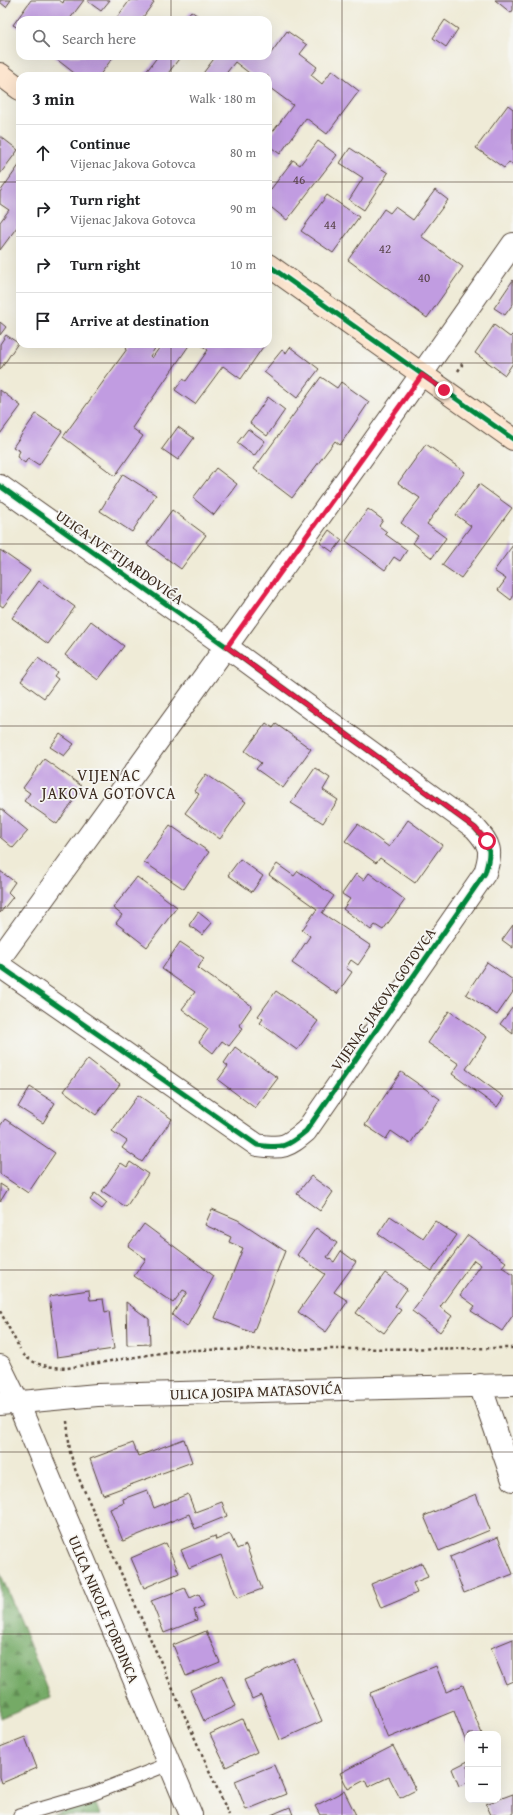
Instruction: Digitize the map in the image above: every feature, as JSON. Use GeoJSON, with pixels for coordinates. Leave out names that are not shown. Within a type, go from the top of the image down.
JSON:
{"type":"FeatureCollection","features":[{"type":"Feature","properties":{"kind":"main road"},"geometry":{"type":"LineString","coordinates":[[0,74],[16,86]]}},
{"type":"Feature","properties":{"kind":"main road"},"geometry":{"type":"LineString","coordinates":[[272,268],[513,439]]}},
{"type":"Feature","properties":{"kind":"street"},"geometry":{"type":"LineString","coordinates":[[0,958],[227,647],[422,375],[513,244]]}},
{"type":"Feature","properties":{"kind":"street","name":"ULICA IVE TIJARDOVIĆA"},"geometry":{"type":"LineString","coordinates":[[0,486],[227,647]]}},
{"type":"Feature","properties":{"kind":"street","name":"VIJENAC JAKOVA GOTOVCA"},"geometry":{"type":"LineString","coordinates":[[0,966],[257,1145],[277,1148],[292,1143],[306,1131],[485,873],[490,856],[487,841],[475,828],[227,647]]}},
{"type":"Feature","properties":{"kind":"street"},"geometry":{"type":"LineString","coordinates":[[0,1366],[9,1404]]}},
{"type":"Feature","properties":{"kind":"street"},"geometry":{"type":"LineString","coordinates":[[480,1385],[513,1480]]}},
{"type":"Feature","properties":{"kind":"street","name":"ULICA JOSIPA MATASOVIĆA"},"geometry":{"type":"LineString","coordinates":[[9,1404],[97,1395],[513,1385]]}},
{"type":"Feature","properties":{"kind":"street","name":"ULICA NIKOLE TORDINCA"},"geometry":{"type":"LineString","coordinates":[[9,1404],[191,1815]]}},
{"type":"Feature","properties":{"kind":"lane"},"geometry":{"type":"LineString","coordinates":[[20,1815],[92,1794],[169,1764]]}},
{"type":"Feature","properties":{"kind":"path"},"geometry":{"type":"LineString","coordinates":[[0,1311],[16,1343],[24,1355],[34,1362],[50,1367],[67,1368],[84,1366],[179,1350],[513,1348]]}},
{"type":"Feature","properties":{"kind":"path"},"geometry":{"type":"LineString","coordinates":[[50,1367],[68,1422],[68,1438],[76,1472],[229,1815]]}},
{"type":"Feature","properties":{"kind":"green space"},"geometry":{"type":"Polygon","coordinates":[[[0,1572],[51,1697],[0,1718],[0,1572]]]}},
{"type":"Feature","properties":{"kind":"green space"},"geometry":{"type":"Polygon","coordinates":[[[95,1801],[100,1815],[53,1815],[95,1801]]]}},
{"type":"Feature","properties":{"kind":"building"},"geometry":{"type":"Polygon","coordinates":[[[0,0],[11,0],[6,7],[0,2],[0,0]]]}},
{"type":"Feature","properties":{"kind":"building"},"geometry":{"type":"Polygon","coordinates":[[[31,0],[59,0],[63,3],[64,0],[84,0],[72,16],[19,16],[31,0]]]}},
{"type":"Feature","properties":{"kind":"building"},"geometry":{"type":"Polygon","coordinates":[[[110,0],[101,11],[87,1],[110,0]]]}},
{"type":"Feature","properties":{"kind":"building"},"geometry":{"type":"Polygon","coordinates":[[[130,0],[151,0],[154,2],[144,16],[118,16],[130,0]]]}},
{"type":"Feature","properties":{"kind":"building"},"geometry":{"type":"Polygon","coordinates":[[[495,0],[513,0],[513,10],[511,13],[495,0]]]}},
{"type":"Feature","properties":{"kind":"building"},"geometry":{"type":"Polygon","coordinates":[[[191,11],[198,16],[187,16],[191,11]]]}},
{"type":"Feature","properties":{"kind":"building"},"geometry":{"type":"Polygon","coordinates":[[[445,20],[458,29],[446,47],[433,38],[445,20]]]}},
{"type":"Feature","properties":{"kind":"building"},"geometry":{"type":"Polygon","coordinates":[[[287,31],[307,45],[300,54],[317,67],[311,75],[322,84],[332,70],[359,91],[327,134],[306,118],[280,154],[272,148],[272,133],[293,105],[272,89],[272,72],[248,72],[235,62],[227,72],[204,72],[213,60],[272,60],[272,52],[287,31]]]}},
{"type":"Feature","properties":{"kind":"building"},"geometry":{"type":"Polygon","coordinates":[[[58,60],[111,60],[102,72],[73,72],[58,60]]]}},
{"type":"Feature","properties":{"kind":"building"},"geometry":{"type":"Polygon","coordinates":[[[155,60],[178,60],[169,72],[146,72],[155,60]]]}},
{"type":"Feature","properties":{"kind":"building"},"geometry":{"type":"Polygon","coordinates":[[[508,105],[513,109],[513,165],[509,162],[504,168],[476,148],[508,105]]]}},
{"type":"Feature","properties":{"kind":"building"},"geometry":{"type":"Polygon","coordinates":[[[0,136],[16,148],[16,153],[0,174],[0,136]]]}},
{"type":"Feature","properties":{"kind":"building"},"geometry":{"type":"Polygon","coordinates":[[[318,141],[337,155],[287,220],[272,208],[272,188],[293,160],[300,165],[318,141]]]}},
{"type":"Feature","properties":{"kind":"building"},"geometry":{"type":"Polygon","coordinates":[[[350,148],[388,173],[364,210],[349,200],[363,178],[340,163],[350,148]]]}},
{"type":"Feature","properties":{"kind":"building"},"geometry":{"type":"Polygon","coordinates":[[[16,170],[16,228],[0,250],[0,222],[9,210],[0,204],[0,192],[16,170]]]}},
{"type":"Feature","properties":{"kind":"building"},"geometry":{"type":"Polygon","coordinates":[[[435,190],[448,200],[421,236],[463,267],[427,318],[348,260],[384,209],[390,213],[395,207],[413,220],[435,190]]]}},
{"type":"Feature","properties":{"kind":"building"},"geometry":{"type":"Polygon","coordinates":[[[327,195],[359,217],[333,253],[301,231],[327,195]]]}},
{"type":"Feature","properties":{"kind":"building"},"geometry":{"type":"Polygon","coordinates":[[[513,280],[513,304],[505,315],[494,308],[513,280]]]}},
{"type":"Feature","properties":{"kind":"building"},"geometry":{"type":"Polygon","coordinates":[[[0,322],[6,327],[0,335],[0,322]]]}},
{"type":"Feature","properties":{"kind":"building"},"geometry":{"type":"Polygon","coordinates":[[[494,325],[510,337],[513,334],[513,363],[505,375],[475,353],[494,325]]]}},
{"type":"Feature","properties":{"kind":"building"},"geometry":{"type":"Polygon","coordinates":[[[6,335],[16,342],[16,346],[0,370],[0,344],[6,335]]]}},
{"type":"Feature","properties":{"kind":"building"},"geometry":{"type":"Polygon","coordinates":[[[290,347],[319,369],[297,398],[264,372],[282,350],[286,353],[290,347]]]}},
{"type":"Feature","properties":{"kind":"building"},"geometry":{"type":"Polygon","coordinates":[[[126,348],[155,348],[150,356],[152,358],[159,348],[187,348],[132,428],[143,436],[115,476],[63,437],[127,349],[126,348]]]}},
{"type":"Feature","properties":{"kind":"building"},"geometry":{"type":"Polygon","coordinates":[[[205,348],[262,348],[241,379],[223,366],[195,404],[175,390],[183,379],[186,381],[208,350],[205,348]]]}},
{"type":"Feature","properties":{"kind":"building"},"geometry":{"type":"Polygon","coordinates":[[[321,377],[337,388],[341,382],[369,402],[340,445],[335,441],[292,498],[254,469],[321,377]]]}},
{"type":"Feature","properties":{"kind":"building"},"geometry":{"type":"Polygon","coordinates":[[[0,390],[21,406],[0,434],[0,390]]]}},
{"type":"Feature","properties":{"kind":"building"},"geometry":{"type":"Polygon","coordinates":[[[268,397],[285,410],[267,436],[250,423],[268,397]]]}},
{"type":"Feature","properties":{"kind":"building"},"geometry":{"type":"Polygon","coordinates":[[[36,414],[62,431],[39,465],[28,458],[25,463],[17,457],[20,451],[13,447],[36,414]]]}},
{"type":"Feature","properties":{"kind":"building"},"geometry":{"type":"Polygon","coordinates":[[[178,427],[194,438],[178,460],[162,449],[178,427]]]}},
{"type":"Feature","properties":{"kind":"building"},"geometry":{"type":"Polygon","coordinates":[[[248,429],[265,441],[254,456],[237,443],[248,429]]]}},
{"type":"Feature","properties":{"kind":"building"},"geometry":{"type":"Polygon","coordinates":[[[426,444],[465,472],[427,524],[446,538],[432,558],[413,543],[418,536],[401,523],[420,498],[398,483],[426,444]]]}},
{"type":"Feature","properties":{"kind":"building"},"geometry":{"type":"Polygon","coordinates":[[[216,468],[237,484],[214,515],[193,498],[216,468]]]}},
{"type":"Feature","properties":{"kind":"building"},"geometry":{"type":"Polygon","coordinates":[[[123,474],[156,495],[132,532],[100,511],[123,474]]]}},
{"type":"Feature","properties":{"kind":"building"},"geometry":{"type":"Polygon","coordinates":[[[479,484],[512,508],[461,578],[442,565],[471,526],[456,515],[479,484]]]}},
{"type":"Feature","properties":{"kind":"building"},"geometry":{"type":"Polygon","coordinates":[[[368,509],[383,520],[379,526],[387,532],[385,534],[407,550],[400,561],[394,557],[385,570],[346,541],[368,509]]]}},
{"type":"Feature","properties":{"kind":"building"},"geometry":{"type":"Polygon","coordinates":[[[172,510],[206,535],[181,569],[147,544],[172,510]]]}},
{"type":"Feature","properties":{"kind":"building"},"geometry":{"type":"Polygon","coordinates":[[[329,530],[342,540],[333,552],[320,543],[329,530]]]}},
{"type":"Feature","properties":{"kind":"building"},"geometry":{"type":"Polygon","coordinates":[[[513,545],[513,597],[511,600],[498,590],[506,579],[494,571],[513,545]]]}},
{"type":"Feature","properties":{"kind":"building"},"geometry":{"type":"Polygon","coordinates":[[[0,550],[30,571],[3,607],[0,605],[0,550]]]}},
{"type":"Feature","properties":{"kind":"building"},"geometry":{"type":"Polygon","coordinates":[[[39,581],[75,607],[48,644],[12,618],[39,581]]]}},
{"type":"Feature","properties":{"kind":"building"},"geometry":{"type":"Polygon","coordinates":[[[91,621],[124,646],[98,680],[65,655],[91,621]]]}},
{"type":"Feature","properties":{"kind":"building"},"geometry":{"type":"Polygon","coordinates":[[[38,658],[57,672],[54,676],[58,679],[44,698],[21,681],[38,658]]]}},
{"type":"Feature","properties":{"kind":"building"},"geometry":{"type":"Polygon","coordinates":[[[266,723],[273,728],[276,724],[311,749],[283,788],[256,769],[261,763],[245,751],[266,723]]]}},
{"type":"Feature","properties":{"kind":"building"},"geometry":{"type":"Polygon","coordinates":[[[60,734],[74,744],[64,756],[50,747],[60,734]]]}},
{"type":"Feature","properties":{"kind":"building"},"geometry":{"type":"Polygon","coordinates":[[[44,759],[83,787],[57,824],[24,801],[30,793],[23,788],[44,759]]]}},
{"type":"Feature","properties":{"kind":"building"},"geometry":{"type":"Polygon","coordinates":[[[315,768],[330,778],[323,790],[338,800],[323,823],[291,803],[315,768]]]}},
{"type":"Feature","properties":{"kind":"building"},"geometry":{"type":"Polygon","coordinates":[[[206,774],[246,802],[220,839],[185,813],[199,794],[194,791],[206,774]]]}},
{"type":"Feature","properties":{"kind":"building"},"geometry":{"type":"Polygon","coordinates":[[[0,808],[28,831],[13,848],[0,837],[0,808]]]}},
{"type":"Feature","properties":{"kind":"building"},"geometry":{"type":"Polygon","coordinates":[[[408,820],[442,845],[415,883],[380,858],[376,863],[345,841],[358,824],[389,847],[408,820]]]}},
{"type":"Feature","properties":{"kind":"building"},"geometry":{"type":"Polygon","coordinates":[[[170,825],[209,852],[184,889],[144,862],[170,825]]]}},
{"type":"Feature","properties":{"kind":"building"},"geometry":{"type":"Polygon","coordinates":[[[240,859],[263,876],[252,892],[228,875],[240,859]]]}},
{"type":"Feature","properties":{"kind":"building"},"geometry":{"type":"Polygon","coordinates":[[[277,864],[294,876],[298,871],[334,896],[322,913],[371,946],[358,965],[351,960],[346,968],[352,972],[337,994],[292,963],[310,936],[302,930],[317,909],[269,875],[277,864]]]}},
{"type":"Feature","properties":{"kind":"building"},"geometry":{"type":"Polygon","coordinates":[[[0,871],[15,882],[8,892],[13,897],[0,913],[0,871]]]}},
{"type":"Feature","properties":{"kind":"building"},"geometry":{"type":"Polygon","coordinates":[[[369,873],[405,900],[383,930],[375,925],[371,930],[343,909],[350,899],[342,894],[356,874],[364,880],[369,873]]]}},
{"type":"Feature","properties":{"kind":"building"},"geometry":{"type":"Polygon","coordinates":[[[137,877],[177,907],[147,947],[116,923],[122,915],[113,908],[137,877]]]}},
{"type":"Feature","properties":{"kind":"building"},"geometry":{"type":"Polygon","coordinates":[[[198,912],[212,923],[202,935],[189,925],[198,912]]]}},
{"type":"Feature","properties":{"kind":"building"},"geometry":{"type":"Polygon","coordinates":[[[513,925],[513,948],[502,940],[513,925]]]}},
{"type":"Feature","properties":{"kind":"building"},"geometry":{"type":"Polygon","coordinates":[[[180,942],[204,958],[198,968],[252,1006],[239,1025],[243,1028],[229,1046],[222,1041],[213,1053],[199,1042],[208,1029],[182,1009],[195,992],[162,969],[180,942]]]}},
{"type":"Feature","properties":{"kind":"building"},"geometry":{"type":"Polygon","coordinates":[[[487,962],[513,980],[513,992],[497,1015],[466,994],[487,962]]]}},
{"type":"Feature","properties":{"kind":"building"},"geometry":{"type":"Polygon","coordinates":[[[276,991],[318,1021],[297,1050],[260,1023],[263,1019],[258,1016],[276,991]]]}},
{"type":"Feature","properties":{"kind":"building"},"geometry":{"type":"Polygon","coordinates":[[[513,1007],[513,1034],[500,1024],[513,1007]]]}},
{"type":"Feature","properties":{"kind":"building"},"geometry":{"type":"Polygon","coordinates":[[[449,1011],[487,1037],[466,1069],[504,1097],[497,1107],[452,1074],[459,1064],[428,1043],[449,1011]]]}},
{"type":"Feature","properties":{"kind":"building"},"geometry":{"type":"Polygon","coordinates":[[[235,1047],[278,1078],[255,1108],[218,1080],[228,1066],[224,1063],[235,1047]]]}},
{"type":"Feature","properties":{"kind":"building"},"geometry":{"type":"Polygon","coordinates":[[[88,1059],[120,1084],[96,1115],[64,1091],[88,1059]]]}},
{"type":"Feature","properties":{"kind":"building"},"geometry":{"type":"Polygon","coordinates":[[[401,1072],[440,1099],[410,1144],[391,1131],[386,1139],[365,1125],[401,1072]]]}},
{"type":"Feature","properties":{"kind":"building"},"geometry":{"type":"Polygon","coordinates":[[[30,1087],[55,1103],[43,1123],[18,1107],[30,1087]]]}},
{"type":"Feature","properties":{"kind":"building"},"geometry":{"type":"Polygon","coordinates":[[[138,1095],[172,1119],[142,1162],[122,1148],[127,1141],[112,1131],[138,1095]]]}},
{"type":"Feature","properties":{"kind":"building"},"geometry":{"type":"Polygon","coordinates":[[[5,1119],[55,1153],[28,1193],[0,1174],[0,1126],[5,1119]]]}},
{"type":"Feature","properties":{"kind":"building"},"geometry":{"type":"Polygon","coordinates":[[[130,1162],[148,1174],[126,1207],[102,1191],[121,1163],[127,1167],[130,1162]]]}},
{"type":"Feature","properties":{"kind":"building"},"geometry":{"type":"Polygon","coordinates":[[[311,1176],[333,1192],[320,1211],[297,1194],[311,1176]]]}},
{"type":"Feature","properties":{"kind":"building"},"geometry":{"type":"Polygon","coordinates":[[[0,1184],[8,1189],[0,1202],[0,1184]]]}},
{"type":"Feature","properties":{"kind":"building"},"geometry":{"type":"Polygon","coordinates":[[[95,1193],[107,1203],[102,1209],[90,1200],[95,1193]]]}},
{"type":"Feature","properties":{"kind":"building"},"geometry":{"type":"Polygon","coordinates":[[[212,1209],[238,1220],[285,1251],[253,1333],[215,1318],[243,1248],[229,1242],[231,1237],[205,1225],[212,1209]]]}},
{"type":"Feature","properties":{"kind":"building"},"geometry":{"type":"Polygon","coordinates":[[[390,1216],[423,1238],[435,1221],[457,1235],[432,1271],[378,1234],[390,1216]]]}},
{"type":"Feature","properties":{"kind":"building"},"geometry":{"type":"Polygon","coordinates":[[[144,1224],[214,1276],[187,1327],[172,1315],[187,1292],[183,1290],[173,1303],[134,1276],[146,1259],[128,1246],[144,1224]]]}},
{"type":"Feature","properties":{"kind":"building"},"geometry":{"type":"Polygon","coordinates":[[[316,1228],[337,1243],[327,1257],[334,1262],[341,1251],[356,1262],[334,1292],[348,1301],[326,1332],[298,1312],[325,1274],[297,1255],[316,1228]]]}},
{"type":"Feature","properties":{"kind":"building"},"geometry":{"type":"Polygon","coordinates":[[[468,1235],[506,1262],[502,1267],[513,1275],[513,1315],[502,1331],[471,1311],[475,1306],[460,1295],[481,1265],[474,1260],[440,1307],[452,1316],[440,1332],[412,1311],[468,1235]]]}},
{"type":"Feature","properties":{"kind":"building"},"geometry":{"type":"Polygon","coordinates":[[[385,1273],[407,1289],[395,1306],[401,1310],[384,1333],[356,1313],[385,1273]]]}},
{"type":"Feature","properties":{"kind":"building"},"geometry":{"type":"Polygon","coordinates":[[[89,1290],[90,1300],[103,1299],[105,1312],[109,1311],[114,1349],[57,1357],[49,1296],[89,1290]]]}},
{"type":"Feature","properties":{"kind":"building"},"geometry":{"type":"Polygon","coordinates":[[[126,1302],[149,1319],[150,1344],[127,1345],[126,1302]]]}},
{"type":"Feature","properties":{"kind":"building"},"geometry":{"type":"Polygon","coordinates":[[[184,1439],[192,1462],[103,1495],[90,1459],[133,1443],[138,1456],[184,1439]]]}},
{"type":"Feature","properties":{"kind":"building"},"geometry":{"type":"Polygon","coordinates":[[[147,1490],[154,1508],[188,1494],[195,1512],[222,1502],[227,1516],[195,1529],[189,1514],[123,1541],[110,1509],[124,1503],[123,1499],[147,1490]]]}},
{"type":"Feature","properties":{"kind":"building"},"geometry":{"type":"Polygon","coordinates":[[[476,1494],[490,1530],[439,1551],[424,1516],[476,1494]]]}},
{"type":"Feature","properties":{"kind":"building"},"geometry":{"type":"Polygon","coordinates":[[[230,1534],[237,1549],[246,1545],[262,1589],[237,1598],[221,1555],[189,1568],[181,1550],[215,1536],[216,1540],[230,1534]]]}},
{"type":"Feature","properties":{"kind":"building"},"geometry":{"type":"Polygon","coordinates":[[[498,1537],[513,1574],[464,1593],[450,1557],[498,1537]]]}},
{"type":"Feature","properties":{"kind":"building"},"geometry":{"type":"Polygon","coordinates":[[[166,1543],[179,1573],[144,1588],[131,1558],[166,1543]]]}},
{"type":"Feature","properties":{"kind":"building"},"geometry":{"type":"Polygon","coordinates":[[[422,1563],[428,1577],[413,1583],[417,1593],[381,1608],[371,1584],[422,1563]]]}},
{"type":"Feature","properties":{"kind":"building"},"geometry":{"type":"Polygon","coordinates":[[[185,1588],[190,1598],[199,1594],[204,1606],[194,1610],[197,1620],[164,1633],[151,1601],[185,1588]]]}},
{"type":"Feature","properties":{"kind":"building"},"geometry":{"type":"Polygon","coordinates":[[[206,1631],[220,1662],[186,1676],[173,1645],[206,1631]]]}},
{"type":"Feature","properties":{"kind":"building"},"geometry":{"type":"Polygon","coordinates":[[[513,1639],[513,1681],[506,1684],[491,1648],[513,1639]]]}},
{"type":"Feature","properties":{"kind":"building"},"geometry":{"type":"Polygon","coordinates":[[[294,1659],[322,1721],[280,1740],[261,1695],[252,1699],[244,1680],[294,1659]]]}},
{"type":"Feature","properties":{"kind":"building"},"geometry":{"type":"Polygon","coordinates":[[[436,1666],[446,1692],[463,1685],[481,1731],[465,1731],[465,1739],[454,1711],[388,1738],[370,1693],[436,1666]]]}},
{"type":"Feature","properties":{"kind":"building"},"geometry":{"type":"Polygon","coordinates":[[[222,1675],[236,1706],[204,1721],[190,1690],[222,1675]]]}},
{"type":"Feature","properties":{"kind":"building"},"geometry":{"type":"Polygon","coordinates":[[[242,1719],[257,1752],[226,1767],[210,1734],[242,1719]]]}},
{"type":"Feature","properties":{"kind":"building"},"geometry":{"type":"Polygon","coordinates":[[[25,1737],[37,1768],[2,1783],[0,1777],[0,1747],[25,1737]]]}},
{"type":"Feature","properties":{"kind":"building"},"geometry":{"type":"Polygon","coordinates":[[[393,1746],[416,1790],[400,1798],[389,1777],[368,1787],[365,1780],[348,1789],[340,1773],[393,1746]]]}},
{"type":"Feature","properties":{"kind":"building"},"geometry":{"type":"Polygon","coordinates":[[[465,1762],[465,1783],[459,1786],[452,1769],[465,1762]]]}},
{"type":"Feature","properties":{"kind":"building"},"geometry":{"type":"Polygon","coordinates":[[[274,1765],[286,1794],[246,1810],[235,1781],[274,1765]]]}},
{"type":"Feature","properties":{"kind":"building"},"geometry":{"type":"Polygon","coordinates":[[[344,1791],[356,1815],[320,1815],[315,1806],[344,1791]]]}},
{"type":"Feature","properties":{"kind":"building"},"geometry":{"type":"Polygon","coordinates":[[[513,1794],[513,1814],[491,1815],[486,1804],[501,1803],[501,1798],[513,1794]]]}},
{"type":"Feature","properties":{"kind":"building"},"geometry":{"type":"Polygon","coordinates":[[[290,1807],[293,1815],[271,1815],[290,1807]]]}},
{"type":"Feature","properties":{"kind":"cycle path"},"geometry":{"type":"LineString","coordinates":[[272,268],[513,439]]}},
{"type":"Feature","properties":{"kind":"cycle path"},"geometry":{"type":"LineString","coordinates":[[0,486],[227,647],[475,828],[484,839],[489,849],[489,859],[485,873],[306,1131],[284,1146],[273,1147],[257,1145],[0,966]]}},
{"type":"Feature","properties":{"kind":"district","name":"VIJENAC JAKOVA GOTOVCA"},"geometry":{"type":"Point","coordinates":[109,784]}},
{"type":"Feature","properties":{"kind":"route"},"geometry":{"type":"LineString","coordinates":[[444,390],[422,375],[227,647],[475,828],[487,841]]}}]}
